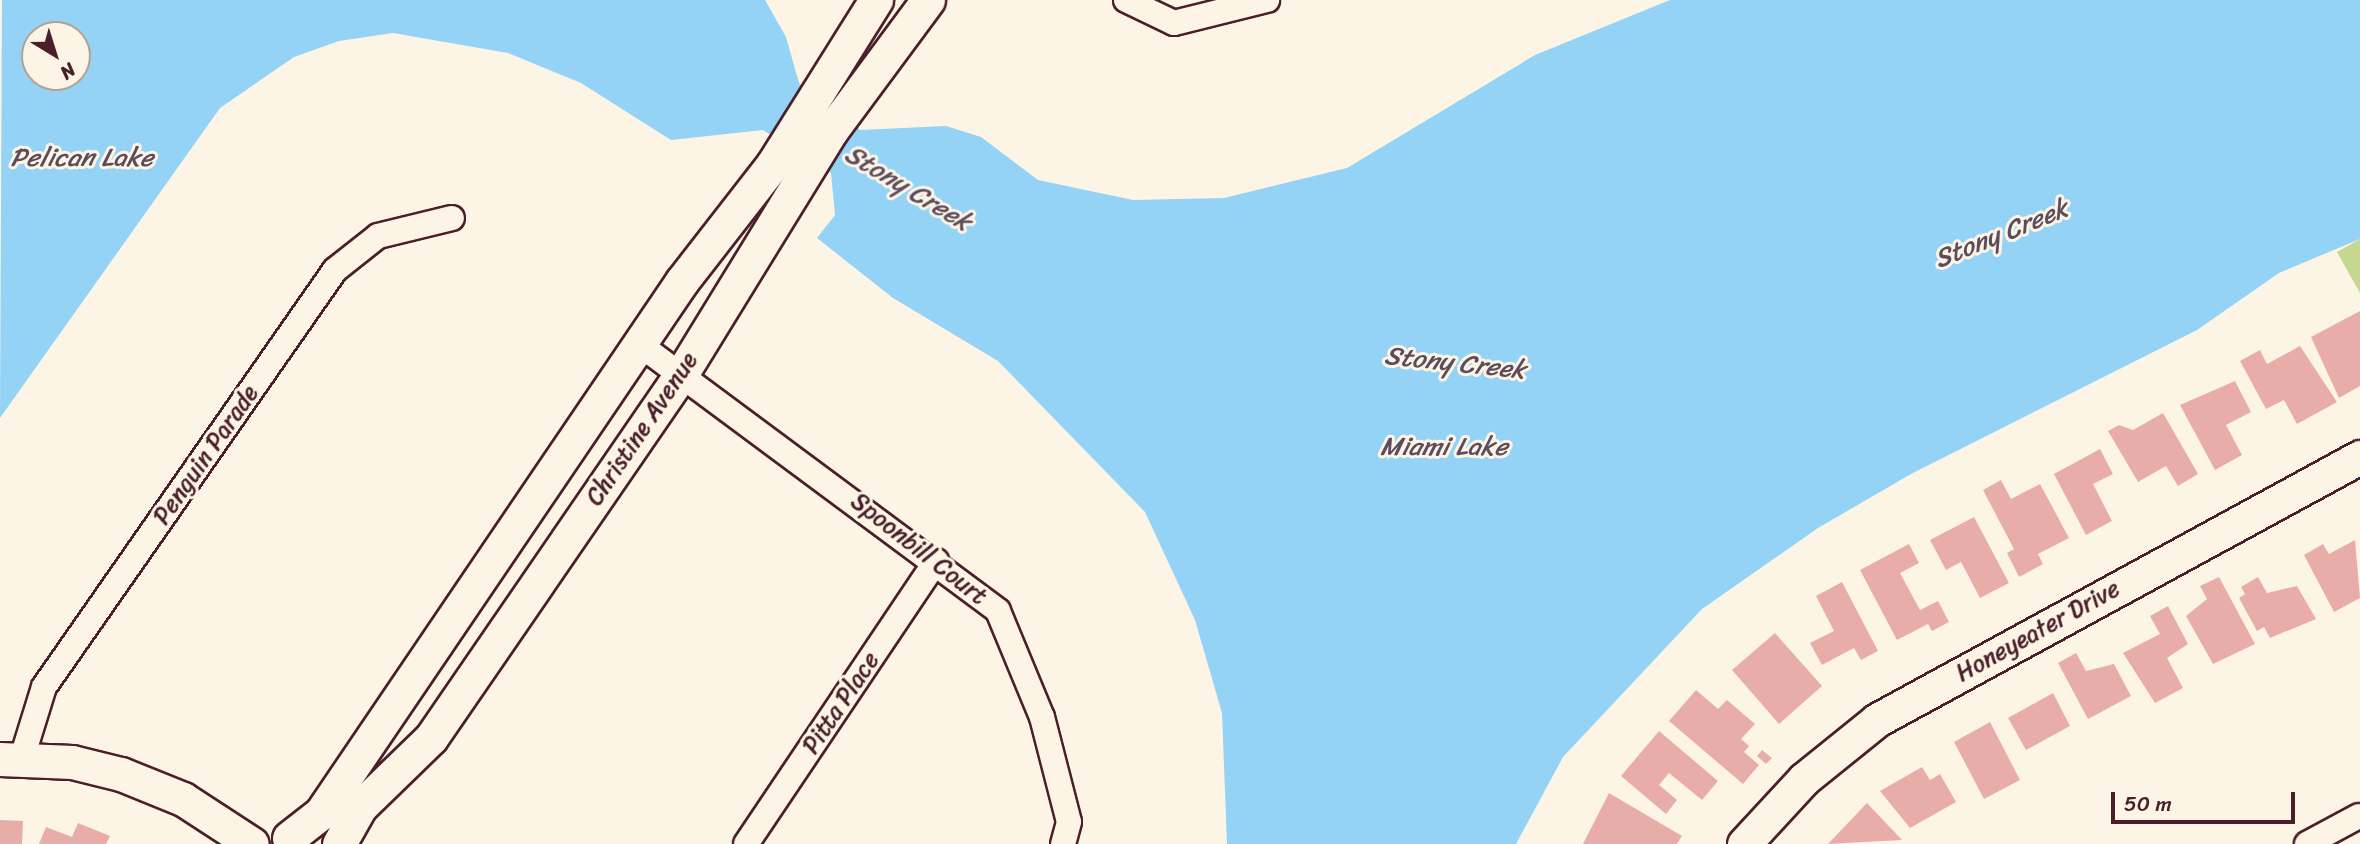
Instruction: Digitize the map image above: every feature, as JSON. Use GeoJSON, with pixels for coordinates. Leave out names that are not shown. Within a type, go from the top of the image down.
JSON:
{"type":"FeatureCollection","features":[{"type":"Feature","properties":{"kind":"street","name":"Christine Avenue"},"geometry":{"type":"LineString","coordinates":[[339,844],[360,807],[431,738],[682,373],[841,61],[876,0]]}},
{"type":"Feature","properties":{"kind":"street","name":"Christine Avenue"},"geometry":{"type":"LineString","coordinates":[[293,842],[321,813],[639,344],[868,80],[928,0]]}},
{"type":"Feature","properties":{"kind":"street"},"geometry":{"type":"LineString","coordinates":[[1126,0],[1174,23],[1267,0]]}},
{"type":"Feature","properties":{"kind":"street","name":"Penguin Parade"},"geometry":{"type":"LineString","coordinates":[[11,759],[44,687],[335,270],[378,236],[452,218]]}},
{"type":"Feature","properties":{"kind":"street","name":"Spoonbill Court"},"geometry":{"type":"LineString","coordinates":[[639,344],[936,561],[999,611],[1042,717],[1069,822],[1063,844]]}},
{"type":"Feature","properties":{"kind":"street","name":"Honeyeater Drive"},"geometry":{"type":"LineString","coordinates":[[1744,844],[1804,779],[1877,720],[2360,457]]}},
{"type":"Feature","properties":{"kind":"street","name":"Pitta Place"},"geometry":{"type":"LineString","coordinates":[[746,844],[936,561]]}},
{"type":"Feature","properties":{"kind":"street"},"geometry":{"type":"LineString","coordinates":[[11,759],[121,774],[183,799],[252,844]]}},
{"type":"Feature","properties":{"kind":"street"},"geometry":{"type":"LineString","coordinates":[[2307,844],[2359,816]]}},
{"type":"Feature","properties":{"kind":"green space"},"geometry":{"type":"Polygon","coordinates":[[[2360,239],[2360,293],[2337,252],[2360,239]]]}},
{"type":"Feature","properties":{"kind":"water","name":"Miami Lake"},"geometry":{"type":"Polygon","coordinates":[[[2,0],[765,0],[786,37],[799,83],[860,130],[946,126],[981,137],[1038,180],[1133,200],[1224,198],[1347,168],[1535,55],[1670,0],[2360,0],[2360,239],[2279,273],[2197,330],[1911,474],[1818,528],[1702,609],[1563,757],[1516,844],[1227,844],[1222,713],[1195,620],[1145,512],[998,361],[893,298],[817,238],[835,215],[831,173],[763,130],[671,140],[581,83],[508,53],[393,33],[339,41],[294,57],[220,108],[0,418],[2,0]]]}},
{"type":"Feature","properties":{"kind":"building"},"geometry":{"type":"Polygon","coordinates":[[[2360,311],[2360,386],[2339,398],[2311,337],[2360,311]]]}},
{"type":"Feature","properties":{"kind":"building"},"geometry":{"type":"Polygon","coordinates":[[[2300,346],[2337,402],[2297,424],[2284,400],[2266,409],[2240,361],[2260,350],[2267,364],[2300,346]]]}},
{"type":"Feature","properties":{"kind":"building"},"geometry":{"type":"Polygon","coordinates":[[[2235,381],[2251,412],[2226,425],[2242,455],[2215,470],[2180,405],[2235,381]]]}},
{"type":"Feature","properties":{"kind":"building"},"geometry":{"type":"Polygon","coordinates":[[[2163,413],[2198,474],[2178,486],[2166,466],[2138,482],[2108,431],[2119,425],[2133,430],[2163,413]]]}},
{"type":"Feature","properties":{"kind":"building"},"geometry":{"type":"Polygon","coordinates":[[[2100,449],[2113,474],[2093,484],[2112,521],[2086,535],[2054,474],[2100,449]]]}},
{"type":"Feature","properties":{"kind":"building"},"geometry":{"type":"Polygon","coordinates":[[[2001,480],[2011,499],[2040,484],[2069,538],[2038,554],[2043,564],[2019,577],[2007,553],[2014,549],[1983,490],[2001,480]]]}},
{"type":"Feature","properties":{"kind":"building"},"geometry":{"type":"Polygon","coordinates":[[[1974,517],[2009,583],[1980,598],[1961,562],[1946,570],[1930,540],[1974,517]]]}},
{"type":"Feature","properties":{"kind":"building"},"geometry":{"type":"Polygon","coordinates":[[[2355,540],[2360,598],[2334,612],[2304,555],[2323,544],[2329,554],[2355,540]]]}},
{"type":"Feature","properties":{"kind":"building"},"geometry":{"type":"Polygon","coordinates":[[[1909,544],[1919,563],[1900,573],[1920,610],[1938,601],[1949,622],[1932,631],[1928,624],[1897,640],[1860,570],[1909,544]]]}},
{"type":"Feature","properties":{"kind":"building"},"geometry":{"type":"Polygon","coordinates":[[[2219,577],[2255,644],[2213,664],[2186,616],[2207,599],[2200,586],[2219,577]]]}},
{"type":"Feature","properties":{"kind":"building"},"geometry":{"type":"Polygon","coordinates":[[[2258,577],[2267,593],[2297,586],[2316,619],[2270,638],[2264,627],[2257,631],[2239,598],[2245,594],[2241,587],[2258,577]]]}},
{"type":"Feature","properties":{"kind":"building"},"geometry":{"type":"Polygon","coordinates":[[[1842,582],[1878,651],[1861,660],[1854,648],[1822,665],[1810,643],[1834,631],[1816,596],[1842,582]]]}},
{"type":"Feature","properties":{"kind":"building"},"geometry":{"type":"Polygon","coordinates":[[[2168,606],[2188,644],[2167,658],[2183,688],[2155,703],[2123,653],[2160,634],[2150,616],[2168,606]]]}},
{"type":"Feature","properties":{"kind":"building"},"geometry":{"type":"Polygon","coordinates":[[[1775,633],[1822,686],[1779,724],[1732,670],[1775,633]]]}},
{"type":"Feature","properties":{"kind":"building"},"geometry":{"type":"Polygon","coordinates":[[[2076,653],[2086,671],[2114,664],[2131,696],[2088,719],[2058,663],[2076,653]]]}},
{"type":"Feature","properties":{"kind":"building"},"geometry":{"type":"Polygon","coordinates":[[[1696,690],[1718,709],[1727,700],[1755,724],[1741,739],[1749,746],[1744,752],[1759,765],[1743,784],[1669,721],[1696,690]]]}},
{"type":"Feature","properties":{"kind":"building"},"geometry":{"type":"Polygon","coordinates":[[[2053,693],[2070,726],[2026,750],[2008,718],[2053,693]]]}},
{"type":"Feature","properties":{"kind":"building"},"geometry":{"type":"Polygon","coordinates":[[[1990,722],[2020,780],[1984,799],[1954,742],[1990,722]]]}},
{"type":"Feature","properties":{"kind":"building"},"geometry":{"type":"Polygon","coordinates":[[[1659,731],[1718,781],[1702,800],[1669,773],[1659,785],[1677,800],[1666,814],[1621,776],[1659,731]]]}},
{"type":"Feature","properties":{"kind":"building"},"geometry":{"type":"Polygon","coordinates":[[[1762,750],[1772,758],[1766,764],[1757,756],[1762,750]]]}},
{"type":"Feature","properties":{"kind":"building"},"geometry":{"type":"Polygon","coordinates":[[[1922,767],[1930,780],[1940,774],[1956,802],[1910,828],[1880,791],[1922,767]]]}},
{"type":"Feature","properties":{"kind":"building"},"geometry":{"type":"Polygon","coordinates":[[[1609,793],[1682,836],[1677,844],[1583,844],[1609,793]]]}},
{"type":"Feature","properties":{"kind":"building"},"geometry":{"type":"Polygon","coordinates":[[[1867,803],[1902,840],[1828,844],[1867,803]]]}},
{"type":"Feature","properties":{"kind":"building"},"geometry":{"type":"Polygon","coordinates":[[[0,820],[23,821],[22,844],[0,844],[0,820]]]}},
{"type":"Feature","properties":{"kind":"building"},"geometry":{"type":"Polygon","coordinates":[[[78,823],[110,836],[106,844],[39,844],[46,827],[72,837],[78,823]]]}},
{"type":"Feature","properties":{"kind":"water label","name":"Pelican Lake"},"geometry":{"type":"Point","coordinates":[82,158]}},
{"type":"Feature","properties":{"kind":"water label","name":"Stony Creek"},"geometry":{"type":"Point","coordinates":[908,188]}},
{"type":"Feature","properties":{"kind":"water label","name":"Stony Creek"},"geometry":{"type":"Point","coordinates":[2001,234]}},
{"type":"Feature","properties":{"kind":"water label","name":"Stony Creek"},"geometry":{"type":"Point","coordinates":[1455,363]}}]}
